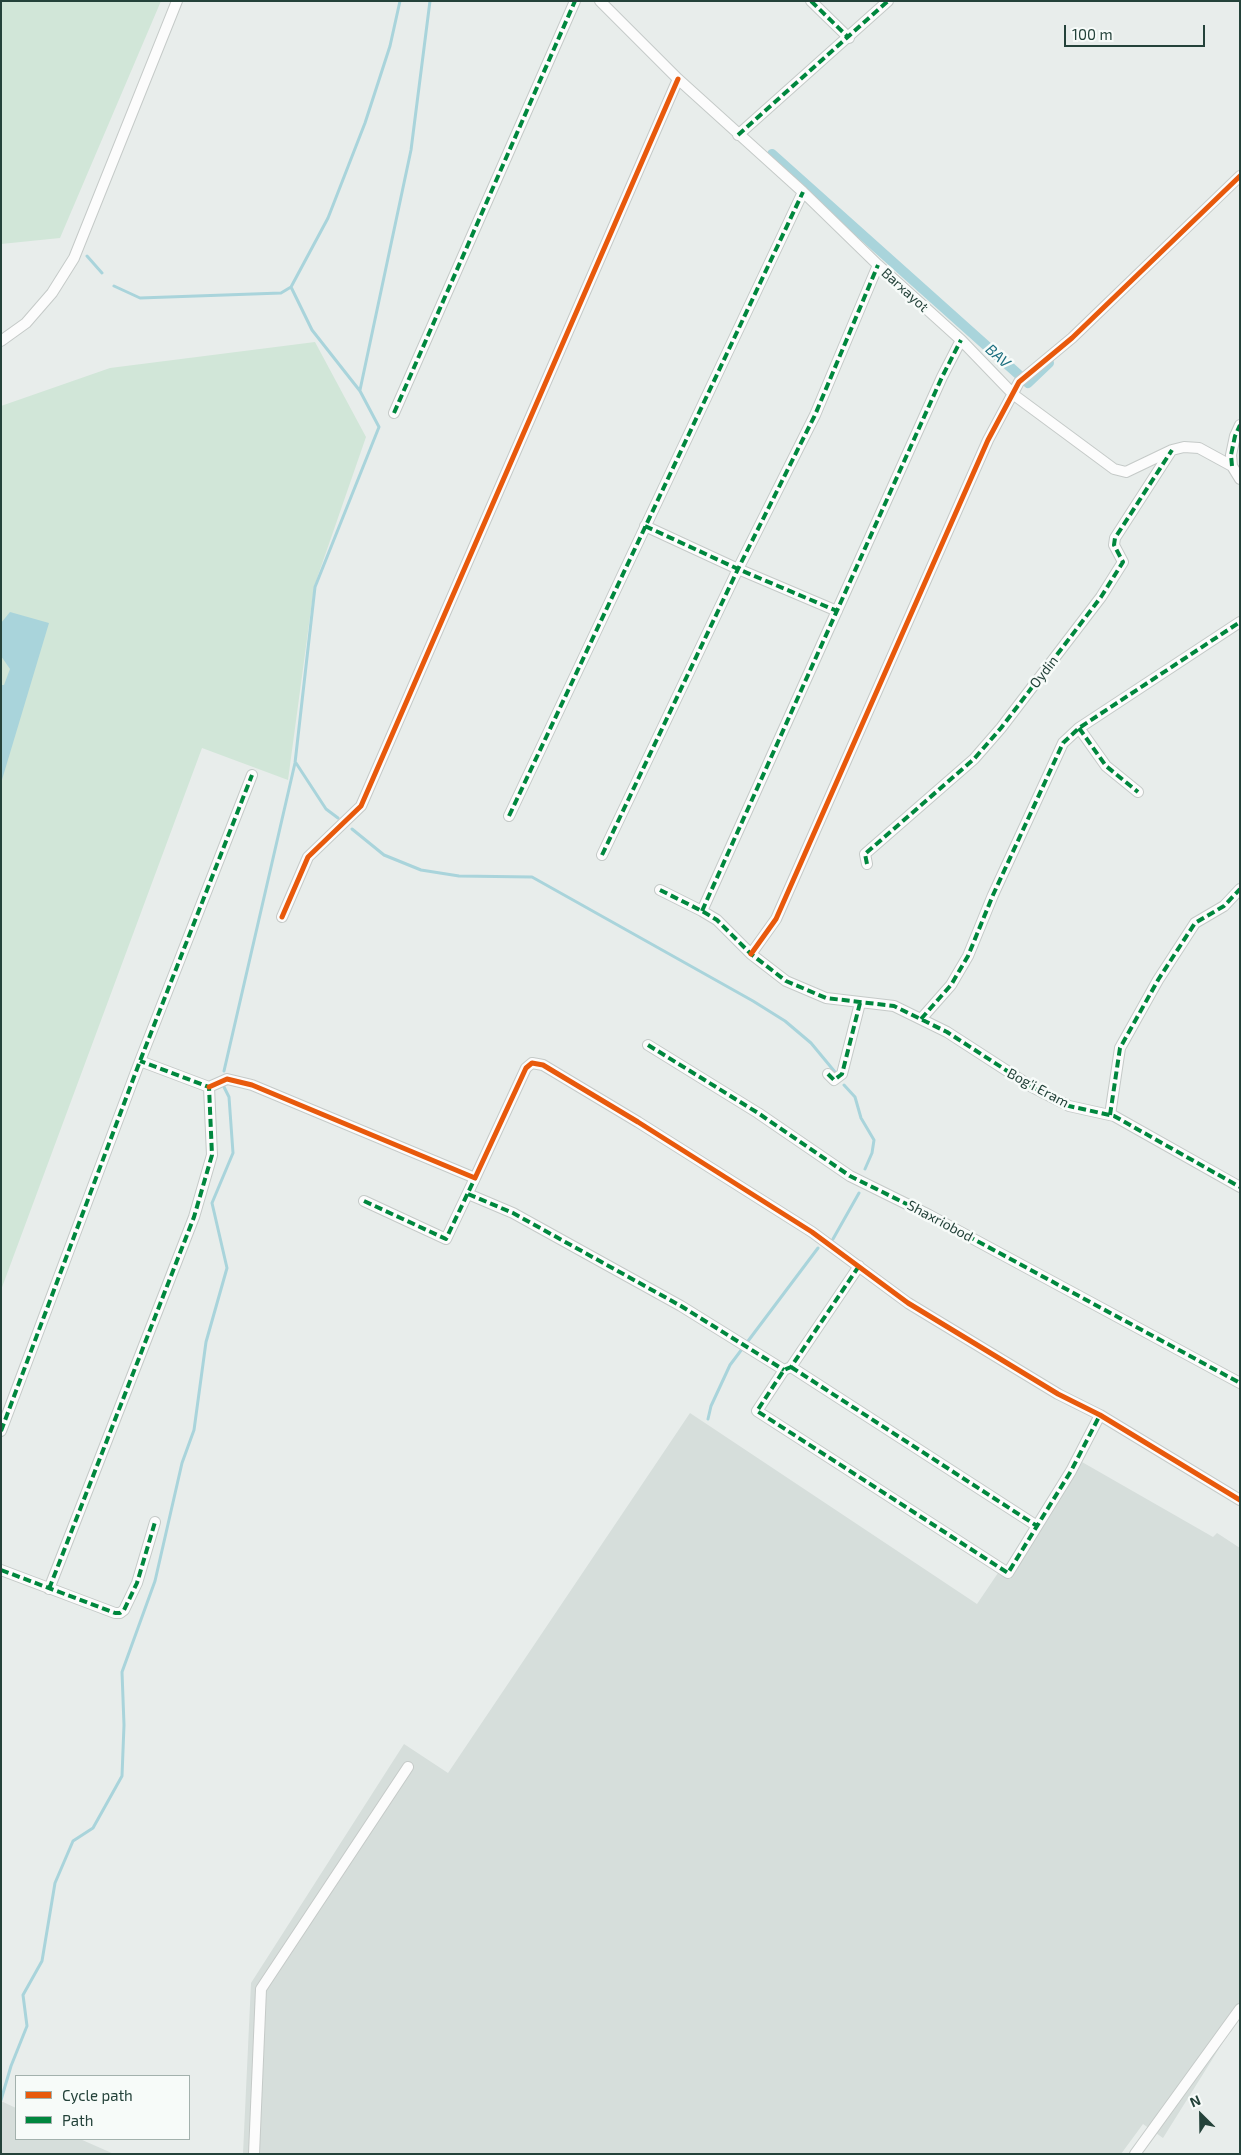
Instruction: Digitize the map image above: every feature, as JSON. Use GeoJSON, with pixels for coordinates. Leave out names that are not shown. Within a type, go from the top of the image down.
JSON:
{"type":"FeatureCollection","features":[{"type":"Feature","properties":{"kind":"street"},"geometry":{"type":"LineString","coordinates":[[1,341],[26,323],[52,292],[74,258],[177,1]]}},
{"type":"Feature","properties":{"kind":"street"},"geometry":{"type":"LineString","coordinates":[[394,413],[575,1]]}},
{"type":"Feature","properties":{"kind":"street","name":"Barxayot"},"geometry":{"type":"LineString","coordinates":[[600,1],[738,135],[803,192],[878,265],[961,340],[1014,395],[1114,469],[1126,472],[1172,450],[1184,447],[1199,448],[1232,466],[1240,479]]}},
{"type":"Feature","properties":{"kind":"street"},"geometry":{"type":"LineString","coordinates":[[811,1],[848,38]]}},
{"type":"Feature","properties":{"kind":"street"},"geometry":{"type":"LineString","coordinates":[[738,135],[888,1]]}},
{"type":"Feature","properties":{"kind":"street"},"geometry":{"type":"LineString","coordinates":[[282,917],[308,857],[361,806],[678,78]]}},
{"type":"Feature","properties":{"kind":"street"},"geometry":{"type":"LineString","coordinates":[[751,954],[776,919],[988,440],[1023,378],[1072,338],[1240,176]]}},
{"type":"Feature","properties":{"kind":"street"},"geometry":{"type":"LineString","coordinates":[[509,816],[803,192]]}},
{"type":"Feature","properties":{"kind":"street"},"geometry":{"type":"LineString","coordinates":[[602,855],[738,570],[815,416],[878,265]]}},
{"type":"Feature","properties":{"kind":"street"},"geometry":{"type":"LineString","coordinates":[[702,911],[942,377],[961,340]]}},
{"type":"Feature","properties":{"kind":"street"},"geometry":{"type":"LineString","coordinates":[[1232,466],[1233,446],[1240,425]]}},
{"type":"Feature","properties":{"kind":"street","name":"Oydin"},"geometry":{"type":"LineString","coordinates":[[867,864],[865,854],[974,759],[1101,597],[1123,562],[1114,544],[1115,538],[1172,450]]}},
{"type":"Feature","properties":{"kind":"street"},"geometry":{"type":"LineString","coordinates":[[645,526],[738,570],[837,611]]}},
{"type":"Feature","properties":{"kind":"street"},"geometry":{"type":"LineString","coordinates":[[921,1020],[951,985],[968,956],[994,894],[1063,743],[1079,728],[1240,622]]}},
{"type":"Feature","properties":{"kind":"street"},"geometry":{"type":"LineString","coordinates":[[1079,728],[1106,766],[1138,792]]}},
{"type":"Feature","properties":{"kind":"street"},"geometry":{"type":"LineString","coordinates":[[1,1431],[140,1061],[252,774]]}},
{"type":"Feature","properties":{"kind":"street"},"geometry":{"type":"LineString","coordinates":[[1110,1115],[1120,1048],[1158,980],[1195,923],[1224,906],[1240,889]]}},
{"type":"Feature","properties":{"kind":"street","name":"Bog'i Eram"},"geometry":{"type":"LineString","coordinates":[[660,890],[702,911],[729,931],[751,954],[786,981],[826,998],[894,1006],[947,1032],[1032,1087],[1069,1106],[1110,1115],[1240,1187]]}},
{"type":"Feature","properties":{"kind":"street"},"geometry":{"type":"LineString","coordinates":[[828,1074],[834,1080],[842,1074],[860,1003]]}},
{"type":"Feature","properties":{"kind":"street","name":"Shaxriobod"},"geometry":{"type":"LineString","coordinates":[[648,1045],[758,1113],[850,1176],[929,1214],[1240,1384]]}},
{"type":"Feature","properties":{"kind":"street"},"geometry":{"type":"LineString","coordinates":[[140,1061],[209,1087],[227,1079],[252,1085],[475,1178]]}},
{"type":"Feature","properties":{"kind":"street"},"geometry":{"type":"LineString","coordinates":[[364,1201],[446,1239],[526,1068],[532,1063],[539,1064],[638,1122],[805,1227],[908,1304],[1058,1394],[1100,1415],[1240,1500]]}},
{"type":"Feature","properties":{"kind":"street"},"geometry":{"type":"LineString","coordinates":[[49,1589],[194,1217],[212,1155],[209,1087]]}},
{"type":"Feature","properties":{"kind":"street"},"geometry":{"type":"LineString","coordinates":[[468,1194],[513,1213],[787,1368],[1036,1526]]}},
{"type":"Feature","properties":{"kind":"street"},"geometry":{"type":"LineString","coordinates":[[859,1266],[758,1411],[1008,1573],[1071,1471],[1100,1415]]}},
{"type":"Feature","properties":{"kind":"street"},"geometry":{"type":"LineString","coordinates":[[1,1570],[115,1614],[120,1613],[124,1610],[137,1583],[155,1522]]}},
{"type":"Feature","properties":{"kind":"street"},"geometry":{"type":"LineString","coordinates":[[254,2154],[261,1989],[408,1767]]}},
{"type":"Feature","properties":{"kind":"street"},"geometry":{"type":"LineString","coordinates":[[1135,2154],[1240,2009]]}},
{"type":"Feature","properties":{"kind":"shaded area"},"geometry":{"type":"Polygon","coordinates":[[[690,1413],[977,1604],[998,1573],[1010,1579],[1082,1462],[1213,1537],[1217,1533],[1240,1548],[1240,2015],[1163,2138],[1143,2124],[1121,2154],[243,2154],[251,1983],[404,1744],[448,1773],[690,1413]]]}},
{"type":"Feature","properties":{"kind":"shaded area"},"geometry":{"type":"Polygon","coordinates":[[[1,2101],[15,2108],[15,2140],[82,2140],[114,2154],[1,2154],[1,2101]]]}},
{"type":"Feature","properties":{"kind":"green space"},"geometry":{"type":"Polygon","coordinates":[[[1,1],[161,1],[60,238],[1,244],[1,1]]]}},
{"type":"Feature","properties":{"kind":"green space"},"geometry":{"type":"Polygon","coordinates":[[[315,342],[366,437],[314,587],[288,780],[202,748],[1,1290],[1,406],[110,368],[315,342]]]}},
{"type":"Feature","properties":{"kind":"water"},"geometry":{"type":"Polygon","coordinates":[[[10,612],[49,623],[1,783],[1,685],[4,685],[10,669],[1,656],[1,623],[10,612]]]}},
{"type":"Feature","properties":{"kind":"waterway"},"geometry":{"type":"LineString","coordinates":[[114,286],[140,298],[281,293],[291,287],[328,218],[365,123],[390,46],[400,1]]}},
{"type":"Feature","properties":{"kind":"waterway"},"geometry":{"type":"LineString","coordinates":[[360,390],[411,150],[430,1]]}},
{"type":"Feature","properties":{"kind":"waterway","name":"BAV"},"geometry":{"type":"LineString","coordinates":[[772,154],[1028,383],[1049,363]]}},
{"type":"Feature","properties":{"kind":"waterway"},"geometry":{"type":"LineString","coordinates":[[87,256],[102,273]]}},
{"type":"Feature","properties":{"kind":"waterway"},"geometry":{"type":"LineString","coordinates":[[224,1071],[295,763],[315,587],[379,427],[360,391],[312,330],[291,287]]}},
{"type":"Feature","properties":{"kind":"waterway"},"geometry":{"type":"LineString","coordinates":[[296,763],[326,809],[338,818]]}},
{"type":"Feature","properties":{"kind":"waterway"},"geometry":{"type":"LineString","coordinates":[[352,829],[384,855],[421,870],[459,876],[532,877],[753,1001],[785,1021],[811,1043],[835,1072]]}},
{"type":"Feature","properties":{"kind":"waterway"},"geometry":{"type":"LineString","coordinates":[[844,1085],[855,1097],[861,1118],[874,1140],[872,1153],[865,1169]]}},
{"type":"Feature","properties":{"kind":"waterway"},"geometry":{"type":"LineString","coordinates":[[1,2100],[11,2066],[27,2026],[23,1995],[42,1961],[55,1883],[73,1841],[93,1828],[122,1776],[124,1725],[122,1672],[155,1581],[182,1463],[194,1430],[206,1342],[227,1268],[212,1203],[233,1153],[229,1097],[224,1087]]}},
{"type":"Feature","properties":{"kind":"waterway"},"geometry":{"type":"LineString","coordinates":[[833,1239],[859,1193]]}},
{"type":"Feature","properties":{"kind":"waterway"},"geometry":{"type":"LineString","coordinates":[[708,1419],[711,1406],[730,1365],[818,1248]]}},
{"type":"Feature","properties":{"kind":"marked path"},"geometry":{"type":"LineString","coordinates":[[394,413],[575,1]]}},
{"type":"Feature","properties":{"kind":"marked path"},"geometry":{"type":"LineString","coordinates":[[811,1],[849,38]]}},
{"type":"Feature","properties":{"kind":"marked path"},"geometry":{"type":"LineString","coordinates":[[738,135],[888,1]]}},
{"type":"Feature","properties":{"kind":"marked path"},"geometry":{"type":"LineString","coordinates":[[509,816],[803,192]]}},
{"type":"Feature","properties":{"kind":"marked path"},"geometry":{"type":"LineString","coordinates":[[602,855],[738,569],[815,415],[878,265]]}},
{"type":"Feature","properties":{"kind":"marked path"},"geometry":{"type":"LineString","coordinates":[[702,911],[942,377],[961,340]]}},
{"type":"Feature","properties":{"kind":"marked path"},"geometry":{"type":"LineString","coordinates":[[1232,466],[1231,455],[1235,436],[1240,425]]}},
{"type":"Feature","properties":{"kind":"marked path"},"geometry":{"type":"LineString","coordinates":[[867,864],[865,854],[974,759],[1001,728],[1101,597],[1123,562],[1114,545],[1115,538],[1172,450]]}},
{"type":"Feature","properties":{"kind":"marked path"},"geometry":{"type":"LineString","coordinates":[[645,526],[738,569],[837,611]]}},
{"type":"Feature","properties":{"kind":"marked path"},"geometry":{"type":"LineString","coordinates":[[921,1019],[951,985],[968,956],[993,895],[1063,743],[1079,728],[1240,622]]}},
{"type":"Feature","properties":{"kind":"marked path"},"geometry":{"type":"LineString","coordinates":[[1079,728],[1106,766],[1138,792]]}},
{"type":"Feature","properties":{"kind":"marked path"},"geometry":{"type":"LineString","coordinates":[[1,1431],[140,1061],[252,775]]}},
{"type":"Feature","properties":{"kind":"marked path"},"geometry":{"type":"LineString","coordinates":[[1110,1115],[1120,1048],[1158,980],[1195,923],[1224,906],[1240,889]]}},
{"type":"Feature","properties":{"kind":"marked path"},"geometry":{"type":"LineString","coordinates":[[660,890],[717,920],[751,954],[786,981],[826,998],[894,1006],[947,1032],[1032,1087],[1069,1106],[1114,1116],[1240,1187]]}},
{"type":"Feature","properties":{"kind":"marked path"},"geometry":{"type":"LineString","coordinates":[[828,1074],[834,1080],[842,1074],[860,1003]]}},
{"type":"Feature","properties":{"kind":"marked path"},"geometry":{"type":"LineString","coordinates":[[648,1045],[758,1113],[850,1176],[929,1215],[1240,1383]]}},
{"type":"Feature","properties":{"kind":"marked path"},"geometry":{"type":"LineString","coordinates":[[49,1589],[194,1217],[212,1155],[209,1087],[140,1061]]}},
{"type":"Feature","properties":{"kind":"marked path"},"geometry":{"type":"LineString","coordinates":[[364,1201],[446,1239],[475,1178]]}},
{"type":"Feature","properties":{"kind":"marked path"},"geometry":{"type":"LineString","coordinates":[[468,1194],[513,1213],[681,1306],[784,1370]]}},
{"type":"Feature","properties":{"kind":"marked path"},"geometry":{"type":"LineString","coordinates":[[859,1266],[791,1367],[784,1370],[757,1411],[1008,1573],[1071,1471],[1100,1415]]}},
{"type":"Feature","properties":{"kind":"marked path"},"geometry":{"type":"LineString","coordinates":[[791,1367],[1037,1526]]}},
{"type":"Feature","properties":{"kind":"marked path"},"geometry":{"type":"LineString","coordinates":[[1,1570],[115,1613],[120,1613],[124,1610],[137,1583],[155,1522]]}},
{"type":"Feature","properties":{"kind":"cycle path"},"geometry":{"type":"LineString","coordinates":[[282,917],[308,857],[361,806],[678,79]]}},
{"type":"Feature","properties":{"kind":"cycle path"},"geometry":{"type":"LineString","coordinates":[[751,954],[776,919],[988,440],[1019,382],[1072,338],[1240,176]]}},
{"type":"Feature","properties":{"kind":"cycle path"},"geometry":{"type":"LineString","coordinates":[[209,1087],[227,1079],[252,1085],[475,1178],[526,1068],[532,1063],[543,1065],[638,1122],[812,1232],[908,1303],[1058,1394],[1100,1415],[1240,1500]]}}]}
